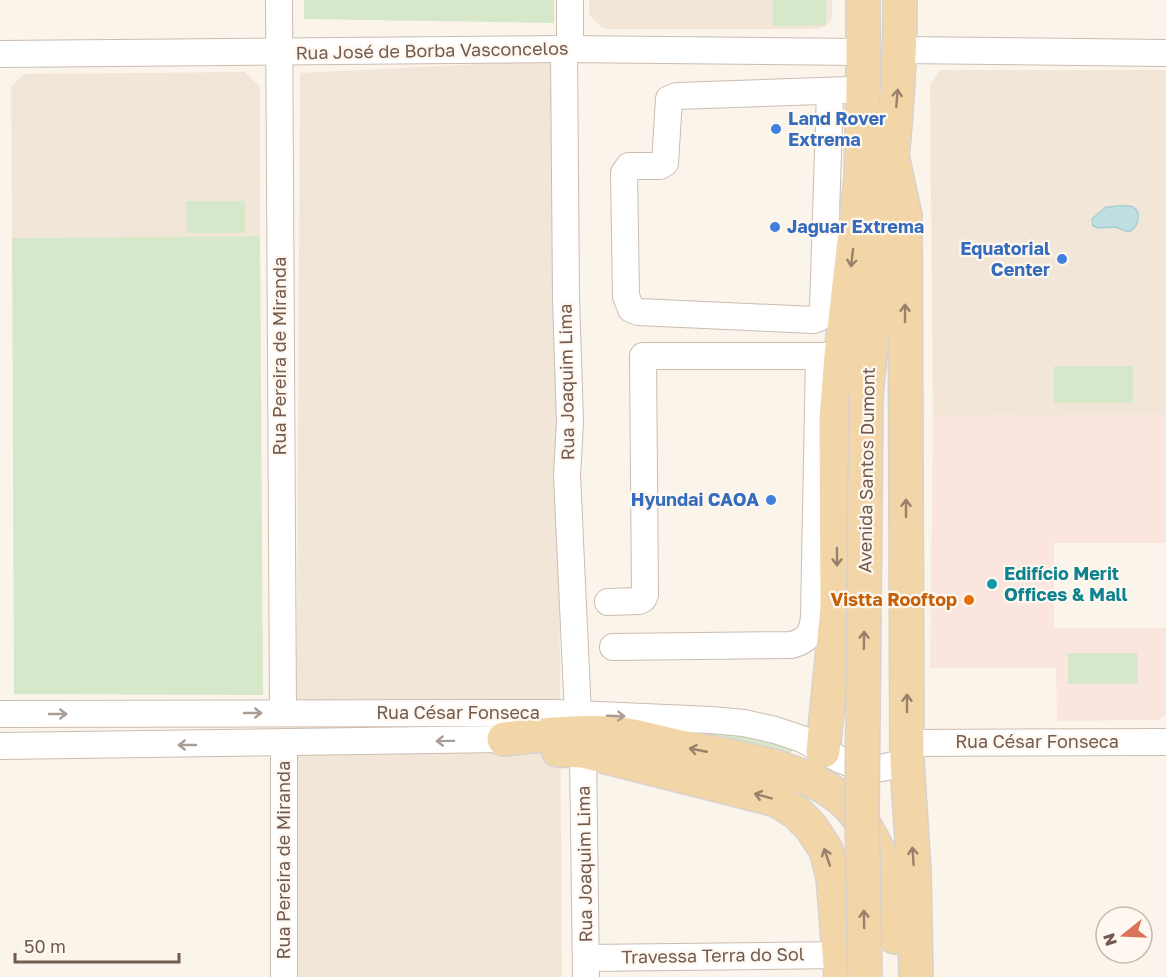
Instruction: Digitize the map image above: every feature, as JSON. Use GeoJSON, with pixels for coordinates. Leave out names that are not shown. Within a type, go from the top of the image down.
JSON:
{"type":"FeatureCollection","features":[{"type":"Feature","properties":{"kind":"main road","name":"Avenida Santos Dumont"},"geometry":{"type":"LineString","coordinates":[[823,751],[837,608],[836,420],[830,356],[861,179],[863,0]]}},
{"type":"Feature","properties":{"kind":"main road","name":"Avenida Santos Dumont"},"geometry":{"type":"LineString","coordinates":[[865,977],[861,814],[866,395],[892,156],[900,50],[900,0]]}},
{"type":"Feature","properties":{"kind":"main road"},"geometry":{"type":"LineString","coordinates":[[892,156],[905,216],[907,752],[914,872],[916,977]]}},
{"type":"Feature","properties":{"kind":"main road"},"geometry":{"type":"LineString","coordinates":[[504,740],[549,734],[614,733],[757,763],[801,775],[814,782],[849,806],[869,832],[878,853],[894,905],[895,977]]}},
{"type":"Feature","properties":{"kind":"main road"},"geometry":{"type":"LineString","coordinates":[[504,740],[546,749],[583,751],[777,800],[797,813],[812,827],[826,850],[833,876],[841,966]]}},
{"type":"Feature","properties":{"kind":"street","name":"Rua Pereira de Miranda"},"geometry":{"type":"LineString","coordinates":[[279,0],[283,712]]}},
{"type":"Feature","properties":{"kind":"street","name":"Rua Joaquim Lima"},"geometry":{"type":"LineString","coordinates":[[570,0],[567,49],[566,298],[570,422],[567,475],[578,714]]}},
{"type":"Feature","properties":{"kind":"street","name":"Rua José de Borba Vasconcelos"},"geometry":{"type":"LineString","coordinates":[[0,54],[567,49],[863,52]]}},
{"type":"Feature","properties":{"kind":"street"},"geometry":{"type":"LineString","coordinates":[[900,50],[1166,53]]}},
{"type":"Feature","properties":{"kind":"street"},"geometry":{"type":"LineString","coordinates":[[830,91],[824,309],[819,318],[814,320],[638,312],[631,309],[626,296],[624,173],[628,166],[665,164],[669,99],[677,96],[830,91],[863,90]]}},
{"type":"Feature","properties":{"kind":"street"},"geometry":{"type":"LineString","coordinates":[[608,602],[639,600],[645,595],[643,356],[830,356],[813,630],[808,638],[791,645],[613,647]]}},
{"type":"Feature","properties":{"kind":"street","name":"Rua César Fonseca"},"geometry":{"type":"LineString","coordinates":[[0,714],[283,712],[578,714],[711,720],[744,723],[775,730],[859,767],[881,768],[907,752],[1166,742]]}},
{"type":"Feature","properties":{"kind":"street","name":"Rua César Fonseca"},"geometry":{"type":"LineString","coordinates":[[0,747],[504,740]]}},
{"type":"Feature","properties":{"kind":"street","name":"Rua Pereira de Miranda"},"geometry":{"type":"LineString","coordinates":[[284,744],[284,977]]}},
{"type":"Feature","properties":{"kind":"street","name":"Rua Joaquim Lima"},"geometry":{"type":"LineString","coordinates":[[583,751],[586,968]]}},
{"type":"Feature","properties":{"kind":"street","name":"Travessa Terra do Sol"},"geometry":{"type":"LineString","coordinates":[[586,968],[841,966]]}},
{"type":"Feature","properties":{"kind":"shaded area"},"geometry":{"type":"Polygon","coordinates":[[[589,0],[832,0],[832,19],[826,26],[817,29],[605,29],[589,15],[589,0]]]}},
{"type":"Feature","properties":{"kind":"shaded area"},"geometry":{"type":"Polygon","coordinates":[[[558,60],[557,265],[562,977],[295,977],[300,73],[558,60]]]}},
{"type":"Feature","properties":{"kind":"shaded area"},"geometry":{"type":"Polygon","coordinates":[[[940,70],[1166,70],[1166,414],[933,416],[930,85],[940,70]]]}},
{"type":"Feature","properties":{"kind":"shaded area"},"geometry":{"type":"Polygon","coordinates":[[[245,72],[260,87],[260,236],[12,238],[11,87],[24,74],[245,72]]]}},
{"type":"Feature","properties":{"kind":"shaded area"},"geometry":{"type":"Polygon","coordinates":[[[1166,414],[1166,543],[1054,543],[1054,628],[1166,628],[1166,715],[1158,720],[1057,721],[1056,668],[930,668],[933,416],[1166,414]]]}},
{"type":"Feature","properties":{"kind":"green space"},"geometry":{"type":"Polygon","coordinates":[[[304,0],[554,0],[554,23],[304,19],[304,0]]]}},
{"type":"Feature","properties":{"kind":"green space"},"geometry":{"type":"Polygon","coordinates":[[[773,0],[826,0],[826,25],[773,26],[773,0]]]}},
{"type":"Feature","properties":{"kind":"green space"},"geometry":{"type":"Polygon","coordinates":[[[186,201],[245,201],[245,233],[187,233],[186,201]]]}},
{"type":"Feature","properties":{"kind":"green space"},"geometry":{"type":"Polygon","coordinates":[[[260,236],[263,695],[14,694],[12,238],[260,236]]]}},
{"type":"Feature","properties":{"kind":"green space"},"geometry":{"type":"Polygon","coordinates":[[[1054,366],[1133,366],[1133,403],[1054,403],[1054,366]]]}},
{"type":"Feature","properties":{"kind":"green space"},"geometry":{"type":"Polygon","coordinates":[[[1068,653],[1137,653],[1138,684],[1068,684],[1068,653]]]}},
{"type":"Feature","properties":{"kind":"green space"},"geometry":{"type":"Polygon","coordinates":[[[664,732],[751,733],[793,749],[785,764],[664,732]]]}},
{"type":"Feature","properties":{"kind":"water"},"geometry":{"type":"Polygon","coordinates":[[[1106,207],[1133,207],[1138,213],[1138,221],[1134,228],[1128,232],[1116,227],[1093,226],[1092,219],[1106,207]]]}},
{"type":"Feature","properties":{"kind":"place","name":"Land Rover Extrema"},"geometry":{"type":"Point","coordinates":[776,129]}},
{"type":"Feature","properties":{"kind":"place","name":"Jaguar Extrema"},"geometry":{"type":"Point","coordinates":[775,227]}},
{"type":"Feature","properties":{"kind":"place","name":"Equatorial Center"},"geometry":{"type":"Point","coordinates":[1062,259]}},
{"type":"Feature","properties":{"kind":"place","name":"Hyundai CAOA"},"geometry":{"type":"Point","coordinates":[771,500]}},
{"type":"Feature","properties":{"kind":"place","name":"Edifício Merit Offices & Mall"},"geometry":{"type":"Point","coordinates":[992,584]}},
{"type":"Feature","properties":{"kind":"place","name":"Vistta Rooftop"},"geometry":{"type":"Point","coordinates":[969,600]}}]}
